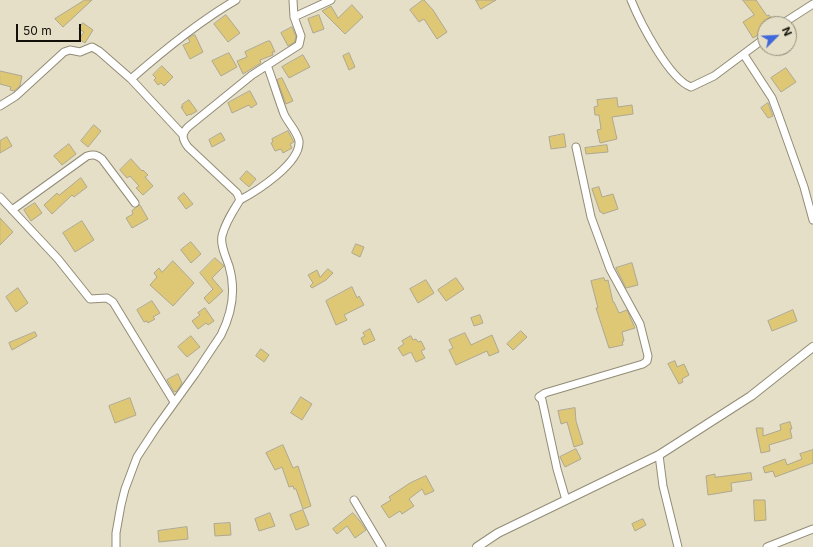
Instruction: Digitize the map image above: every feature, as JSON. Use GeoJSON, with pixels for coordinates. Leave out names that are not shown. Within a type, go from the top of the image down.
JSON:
{"type":"FeatureCollection","features":[{"type":"Feature","properties":{"kind":"street"},"geometry":{"type":"LineString","coordinates":[[130,79],[163,50],[195,26],[236,0]]}},
{"type":"Feature","properties":{"kind":"street"},"geometry":{"type":"LineString","coordinates":[[183,135],[188,128],[252,75],[300,44],[300,36],[294,17],[293,0]]}},
{"type":"Feature","properties":{"kind":"street"},"geometry":{"type":"LineString","coordinates":[[294,17],[331,0]]}},
{"type":"Feature","properties":{"kind":"street"},"geometry":{"type":"LineString","coordinates":[[631,0],[645,30],[661,57],[685,85],[691,87],[714,76],[757,44]]}},
{"type":"Feature","properties":{"kind":"street"},"geometry":{"type":"LineString","coordinates":[[794,16],[813,4]]}},
{"type":"Feature","properties":{"kind":"street"},"geometry":{"type":"LineString","coordinates":[[0,106],[16,96],[64,52],[68,50],[79,52],[91,48],[96,49],[130,79],[183,135],[183,140],[188,147],[237,193],[240,200]]}},
{"type":"Feature","properties":{"kind":"street"},"geometry":{"type":"LineString","coordinates":[[744,55],[772,98],[804,187],[813,220]]}},
{"type":"Feature","properties":{"kind":"street"},"geometry":{"type":"LineString","coordinates":[[116,547],[117,524],[125,489],[137,458],[224,328],[232,303],[233,289],[231,274],[222,245],[222,236],[226,225],[240,200],[257,191],[274,177],[291,161],[298,149],[298,138],[285,116],[267,65]]}},
{"type":"Feature","properties":{"kind":"street"},"geometry":{"type":"LineString","coordinates":[[566,500],[557,469],[542,400],[539,397],[545,393],[643,364],[648,356],[640,324],[610,269],[591,217],[576,147]]}},
{"type":"Feature","properties":{"kind":"street"},"geometry":{"type":"LineString","coordinates":[[0,210],[9,208],[87,156],[92,155],[96,155],[102,159],[135,203]]}},
{"type":"Feature","properties":{"kind":"street"},"geometry":{"type":"LineString","coordinates":[[0,197],[58,259],[90,299],[107,298],[113,302],[174,402]]}},
{"type":"Feature","properties":{"kind":"street"},"geometry":{"type":"LineString","coordinates":[[477,547],[498,533],[659,455],[751,396],[813,347]]}},
{"type":"Feature","properties":{"kind":"street"},"geometry":{"type":"LineString","coordinates":[[659,455],[662,486],[678,547]]}},
{"type":"Feature","properties":{"kind":"street"},"geometry":{"type":"LineString","coordinates":[[354,500],[382,547]]}},
{"type":"Feature","properties":{"kind":"street"},"geometry":{"type":"LineString","coordinates":[[767,547],[813,529]]}},
{"type":"Feature","properties":{"kind":"building"},"geometry":{"type":"Polygon","coordinates":[[[85,0],[92,0],[63,27],[55,19],[85,0]]]}},
{"type":"Feature","properties":{"kind":"building"},"geometry":{"type":"Polygon","coordinates":[[[423,0],[433,10],[447,32],[437,39],[424,19],[419,22],[410,10],[423,0]]]}},
{"type":"Feature","properties":{"kind":"building"},"geometry":{"type":"Polygon","coordinates":[[[476,0],[496,0],[481,9],[476,0]]]}},
{"type":"Feature","properties":{"kind":"building"},"geometry":{"type":"Polygon","coordinates":[[[743,0],[756,0],[767,16],[757,16],[757,36],[753,38],[743,22],[754,15],[743,0]]]}},
{"type":"Feature","properties":{"kind":"building"},"geometry":{"type":"Polygon","coordinates":[[[352,5],[363,17],[345,34],[322,11],[331,6],[338,18],[352,5]]]}},
{"type":"Feature","properties":{"kind":"building"},"geometry":{"type":"Polygon","coordinates":[[[226,15],[240,33],[228,42],[214,24],[226,15]]]}},
{"type":"Feature","properties":{"kind":"building"},"geometry":{"type":"Polygon","coordinates":[[[319,15],[324,29],[313,33],[308,19],[319,15]]]}},
{"type":"Feature","properties":{"kind":"building"},"geometry":{"type":"Polygon","coordinates":[[[83,23],[93,30],[85,43],[79,39],[84,32],[79,29],[83,23]]]}},
{"type":"Feature","properties":{"kind":"building"},"geometry":{"type":"Polygon","coordinates":[[[292,27],[296,36],[295,42],[288,46],[281,33],[292,27]]]}},
{"type":"Feature","properties":{"kind":"building"},"geometry":{"type":"Polygon","coordinates":[[[195,35],[203,52],[190,59],[183,45],[190,42],[188,38],[195,35]]]}},
{"type":"Feature","properties":{"kind":"building"},"geometry":{"type":"Polygon","coordinates":[[[270,41],[275,52],[272,52],[273,55],[260,60],[261,63],[243,74],[237,61],[247,57],[245,52],[270,41]]]}},
{"type":"Feature","properties":{"kind":"building"},"geometry":{"type":"Polygon","coordinates":[[[229,53],[237,67],[221,76],[212,61],[229,53]]]}},
{"type":"Feature","properties":{"kind":"building"},"geometry":{"type":"Polygon","coordinates":[[[349,53],[355,67],[349,70],[343,56],[349,53]]]}},
{"type":"Feature","properties":{"kind":"building"},"geometry":{"type":"Polygon","coordinates":[[[303,55],[310,67],[289,78],[282,67],[303,55]]]}},
{"type":"Feature","properties":{"kind":"building"},"geometry":{"type":"Polygon","coordinates":[[[162,66],[173,77],[164,86],[161,83],[158,85],[154,80],[156,78],[153,75],[162,66]]]}},
{"type":"Feature","properties":{"kind":"building"},"geometry":{"type":"Polygon","coordinates":[[[786,68],[796,82],[781,92],[771,78],[786,68]]]}},
{"type":"Feature","properties":{"kind":"building"},"geometry":{"type":"Polygon","coordinates":[[[0,71],[22,76],[20,86],[14,91],[10,90],[11,87],[0,84],[0,71]]]}},
{"type":"Feature","properties":{"kind":"building"},"geometry":{"type":"Polygon","coordinates":[[[282,78],[293,101],[286,104],[277,80],[282,78]]]}},
{"type":"Feature","properties":{"kind":"building"},"geometry":{"type":"Polygon","coordinates":[[[250,91],[257,104],[251,108],[249,105],[232,113],[228,103],[250,91]]]}},
{"type":"Feature","properties":{"kind":"building"},"geometry":{"type":"Polygon","coordinates":[[[617,98],[618,107],[632,105],[633,114],[612,117],[617,139],[600,143],[597,130],[601,129],[599,115],[595,115],[594,107],[598,106],[597,100],[617,98]]]}},
{"type":"Feature","properties":{"kind":"building"},"geometry":{"type":"Polygon","coordinates":[[[189,100],[197,111],[187,116],[181,107],[183,107],[182,105],[189,100]]]}},
{"type":"Feature","properties":{"kind":"building"},"geometry":{"type":"Polygon","coordinates":[[[768,103],[773,116],[768,118],[761,108],[768,103]]]}},
{"type":"Feature","properties":{"kind":"building"},"geometry":{"type":"Polygon","coordinates":[[[94,125],[101,131],[88,147],[81,141],[94,125]]]}},
{"type":"Feature","properties":{"kind":"building"},"geometry":{"type":"Polygon","coordinates":[[[288,131],[294,142],[290,144],[292,148],[283,153],[281,149],[275,151],[271,143],[273,142],[272,139],[288,131]]]}},
{"type":"Feature","properties":{"kind":"building"},"geometry":{"type":"Polygon","coordinates":[[[221,133],[225,140],[212,147],[209,140],[221,133]]]}},
{"type":"Feature","properties":{"kind":"building"},"geometry":{"type":"Polygon","coordinates":[[[564,134],[566,147],[551,149],[549,137],[564,134]]]}},
{"type":"Feature","properties":{"kind":"building"},"geometry":{"type":"Polygon","coordinates":[[[7,137],[12,146],[0,153],[0,141],[7,137]]]}},
{"type":"Feature","properties":{"kind":"building"},"geometry":{"type":"Polygon","coordinates":[[[69,144],[76,154],[62,165],[54,156],[69,144]]]}},
{"type":"Feature","properties":{"kind":"building"},"geometry":{"type":"Polygon","coordinates":[[[607,145],[608,152],[586,154],[585,148],[607,145]]]}},
{"type":"Feature","properties":{"kind":"building"},"geometry":{"type":"Polygon","coordinates":[[[131,159],[148,175],[145,177],[153,186],[143,195],[136,188],[139,186],[130,176],[127,178],[120,170],[131,159]]]}},
{"type":"Feature","properties":{"kind":"building"},"geometry":{"type":"Polygon","coordinates":[[[247,171],[256,179],[249,187],[240,179],[247,171]]]}},
{"type":"Feature","properties":{"kind":"building"},"geometry":{"type":"Polygon","coordinates":[[[81,178],[87,187],[74,197],[72,195],[52,214],[44,205],[57,193],[59,195],[81,178]]]}},
{"type":"Feature","properties":{"kind":"building"},"geometry":{"type":"Polygon","coordinates":[[[599,187],[602,197],[613,194],[618,209],[603,214],[600,212],[592,189],[599,187]]]}},
{"type":"Feature","properties":{"kind":"building"},"geometry":{"type":"Polygon","coordinates":[[[184,193],[193,204],[186,209],[178,198],[184,193]]]}},
{"type":"Feature","properties":{"kind":"building"},"geometry":{"type":"Polygon","coordinates":[[[35,203],[42,213],[31,221],[24,210],[35,203]]]}},
{"type":"Feature","properties":{"kind":"building"},"geometry":{"type":"Polygon","coordinates":[[[140,205],[148,219],[132,228],[126,218],[133,214],[132,211],[140,205]]]}},
{"type":"Feature","properties":{"kind":"building"},"geometry":{"type":"Polygon","coordinates":[[[0,218],[13,232],[0,245],[0,218]]]}},
{"type":"Feature","properties":{"kind":"building"},"geometry":{"type":"Polygon","coordinates":[[[82,221],[94,240],[75,252],[63,233],[82,221]]]}},
{"type":"Feature","properties":{"kind":"building"},"geometry":{"type":"Polygon","coordinates":[[[191,242],[201,254],[191,263],[181,250],[191,242]]]}},
{"type":"Feature","properties":{"kind":"building"},"geometry":{"type":"Polygon","coordinates":[[[356,244],[364,247],[360,257],[352,253],[356,244]]]}},
{"type":"Feature","properties":{"kind":"building"},"geometry":{"type":"Polygon","coordinates":[[[215,258],[224,266],[212,278],[223,291],[209,304],[204,298],[213,289],[200,273],[215,258]]]}},
{"type":"Feature","properties":{"kind":"building"},"geometry":{"type":"Polygon","coordinates":[[[173,261],[194,283],[173,306],[150,285],[157,277],[154,273],[159,268],[162,272],[173,261]]]}},
{"type":"Feature","properties":{"kind":"building"},"geometry":{"type":"Polygon","coordinates":[[[632,263],[638,285],[626,288],[616,268],[632,263]]]}},
{"type":"Feature","properties":{"kind":"building"},"geometry":{"type":"Polygon","coordinates":[[[328,269],[333,273],[326,280],[312,288],[310,286],[313,283],[308,275],[317,270],[320,277],[328,269]]]}},
{"type":"Feature","properties":{"kind":"building"},"geometry":{"type":"Polygon","coordinates":[[[456,278],[464,289],[446,301],[438,290],[456,278]]]}},
{"type":"Feature","properties":{"kind":"building"},"geometry":{"type":"Polygon","coordinates":[[[604,278],[605,281],[608,280],[613,302],[619,313],[627,310],[635,328],[622,332],[624,341],[622,342],[623,345],[609,348],[596,308],[598,308],[591,281],[604,278]]]}},
{"type":"Feature","properties":{"kind":"building"},"geometry":{"type":"Polygon","coordinates":[[[426,280],[434,293],[418,303],[410,289],[426,280]]]}},
{"type":"Feature","properties":{"kind":"building"},"geometry":{"type":"Polygon","coordinates":[[[352,287],[357,298],[359,296],[364,305],[344,315],[347,320],[336,325],[326,301],[352,287]]]}},
{"type":"Feature","properties":{"kind":"building"},"geometry":{"type":"Polygon","coordinates":[[[18,288],[28,303],[16,312],[6,297],[18,288]]]}},
{"type":"Feature","properties":{"kind":"building"},"geometry":{"type":"Polygon","coordinates":[[[152,301],[160,313],[153,317],[155,319],[148,323],[147,321],[144,322],[137,310],[152,301]]]}},
{"type":"Feature","properties":{"kind":"building"},"geometry":{"type":"Polygon","coordinates":[[[205,308],[214,321],[208,325],[206,323],[198,329],[192,321],[200,315],[198,313],[205,308]]]}},
{"type":"Feature","properties":{"kind":"building"},"geometry":{"type":"Polygon","coordinates":[[[793,310],[797,321],[772,331],[768,321],[793,310]]]}},
{"type":"Feature","properties":{"kind":"building"},"geometry":{"type":"Polygon","coordinates":[[[480,315],[483,323],[474,326],[471,318],[480,315]]]}},
{"type":"Feature","properties":{"kind":"building"},"geometry":{"type":"Polygon","coordinates":[[[370,329],[375,340],[364,345],[361,338],[365,336],[363,333],[370,329]]]}},
{"type":"Feature","properties":{"kind":"building"},"geometry":{"type":"Polygon","coordinates":[[[521,331],[527,337],[513,350],[507,344],[521,331]]]}},
{"type":"Feature","properties":{"kind":"building"},"geometry":{"type":"Polygon","coordinates":[[[35,332],[37,336],[12,350],[9,343],[35,332]]]}},
{"type":"Feature","properties":{"kind":"building"},"geometry":{"type":"Polygon","coordinates":[[[465,333],[471,345],[492,335],[499,352],[489,356],[487,351],[456,365],[449,350],[453,348],[449,340],[465,333]]]}},
{"type":"Feature","properties":{"kind":"building"},"geometry":{"type":"Polygon","coordinates":[[[191,336],[200,347],[187,357],[178,347],[191,336]]]}},
{"type":"Feature","properties":{"kind":"building"},"geometry":{"type":"Polygon","coordinates":[[[411,336],[413,340],[416,339],[418,342],[421,341],[425,349],[421,351],[425,358],[416,362],[411,352],[403,356],[398,348],[404,344],[402,341],[411,336]]]}},
{"type":"Feature","properties":{"kind":"building"},"geometry":{"type":"Polygon","coordinates":[[[261,349],[269,355],[264,362],[256,356],[261,349]]]}},
{"type":"Feature","properties":{"kind":"building"},"geometry":{"type":"Polygon","coordinates":[[[675,361],[677,367],[684,364],[689,375],[682,379],[683,382],[679,384],[668,364],[675,361]]]}},
{"type":"Feature","properties":{"kind":"building"},"geometry":{"type":"Polygon","coordinates":[[[178,374],[182,383],[177,391],[174,392],[167,380],[178,374]]]}},
{"type":"Feature","properties":{"kind":"building"},"geometry":{"type":"Polygon","coordinates":[[[301,397],[312,404],[302,420],[291,413],[301,397]]]}},
{"type":"Feature","properties":{"kind":"building"},"geometry":{"type":"Polygon","coordinates":[[[130,398],[136,415],[115,423],[109,406],[130,398]]]}},
{"type":"Feature","properties":{"kind":"building"},"geometry":{"type":"Polygon","coordinates":[[[575,408],[576,421],[583,444],[574,447],[567,422],[561,424],[558,411],[575,408]]]}},
{"type":"Feature","properties":{"kind":"building"},"geometry":{"type":"Polygon","coordinates":[[[790,422],[792,438],[769,445],[770,451],[761,453],[756,428],[763,428],[763,436],[781,430],[780,425],[790,422]]]}},
{"type":"Feature","properties":{"kind":"building"},"geometry":{"type":"Polygon","coordinates":[[[283,445],[293,468],[298,466],[311,506],[303,509],[296,489],[294,489],[293,486],[289,487],[282,467],[275,470],[266,453],[283,445]]]}},
{"type":"Feature","properties":{"kind":"building"},"geometry":{"type":"Polygon","coordinates":[[[576,449],[581,459],[565,467],[560,457],[576,449]]]}},
{"type":"Feature","properties":{"kind":"building"},"geometry":{"type":"Polygon","coordinates":[[[813,450],[813,463],[775,477],[773,471],[765,473],[763,467],[785,459],[787,465],[802,459],[800,454],[813,450]]]}},
{"type":"Feature","properties":{"kind":"building"},"geometry":{"type":"Polygon","coordinates":[[[751,473],[752,480],[731,483],[732,491],[708,495],[706,476],[715,474],[715,477],[751,473]]]}},
{"type":"Feature","properties":{"kind":"building"},"geometry":{"type":"Polygon","coordinates":[[[426,476],[434,491],[425,495],[422,489],[409,499],[414,506],[402,514],[400,511],[389,518],[381,506],[391,500],[389,497],[410,483],[426,476]]]}},
{"type":"Feature","properties":{"kind":"building"},"geometry":{"type":"Polygon","coordinates":[[[754,500],[765,500],[766,520],[755,521],[754,500]]]}},
{"type":"Feature","properties":{"kind":"building"},"geometry":{"type":"Polygon","coordinates":[[[303,510],[309,525],[296,530],[290,515],[303,510]]]}},
{"type":"Feature","properties":{"kind":"building"},"geometry":{"type":"Polygon","coordinates":[[[270,513],[275,526],[259,531],[255,519],[270,513]]]}},
{"type":"Feature","properties":{"kind":"building"},"geometry":{"type":"Polygon","coordinates":[[[353,513],[366,530],[355,538],[347,526],[337,534],[333,529],[353,513]]]}},
{"type":"Feature","properties":{"kind":"building"},"geometry":{"type":"Polygon","coordinates":[[[643,519],[646,525],[635,531],[632,524],[643,519]]]}},
{"type":"Feature","properties":{"kind":"building"},"geometry":{"type":"Polygon","coordinates":[[[230,523],[231,535],[215,536],[214,524],[230,523]]]}},
{"type":"Feature","properties":{"kind":"building"},"geometry":{"type":"Polygon","coordinates":[[[187,527],[188,539],[159,542],[158,531],[187,527]]]}}]}
